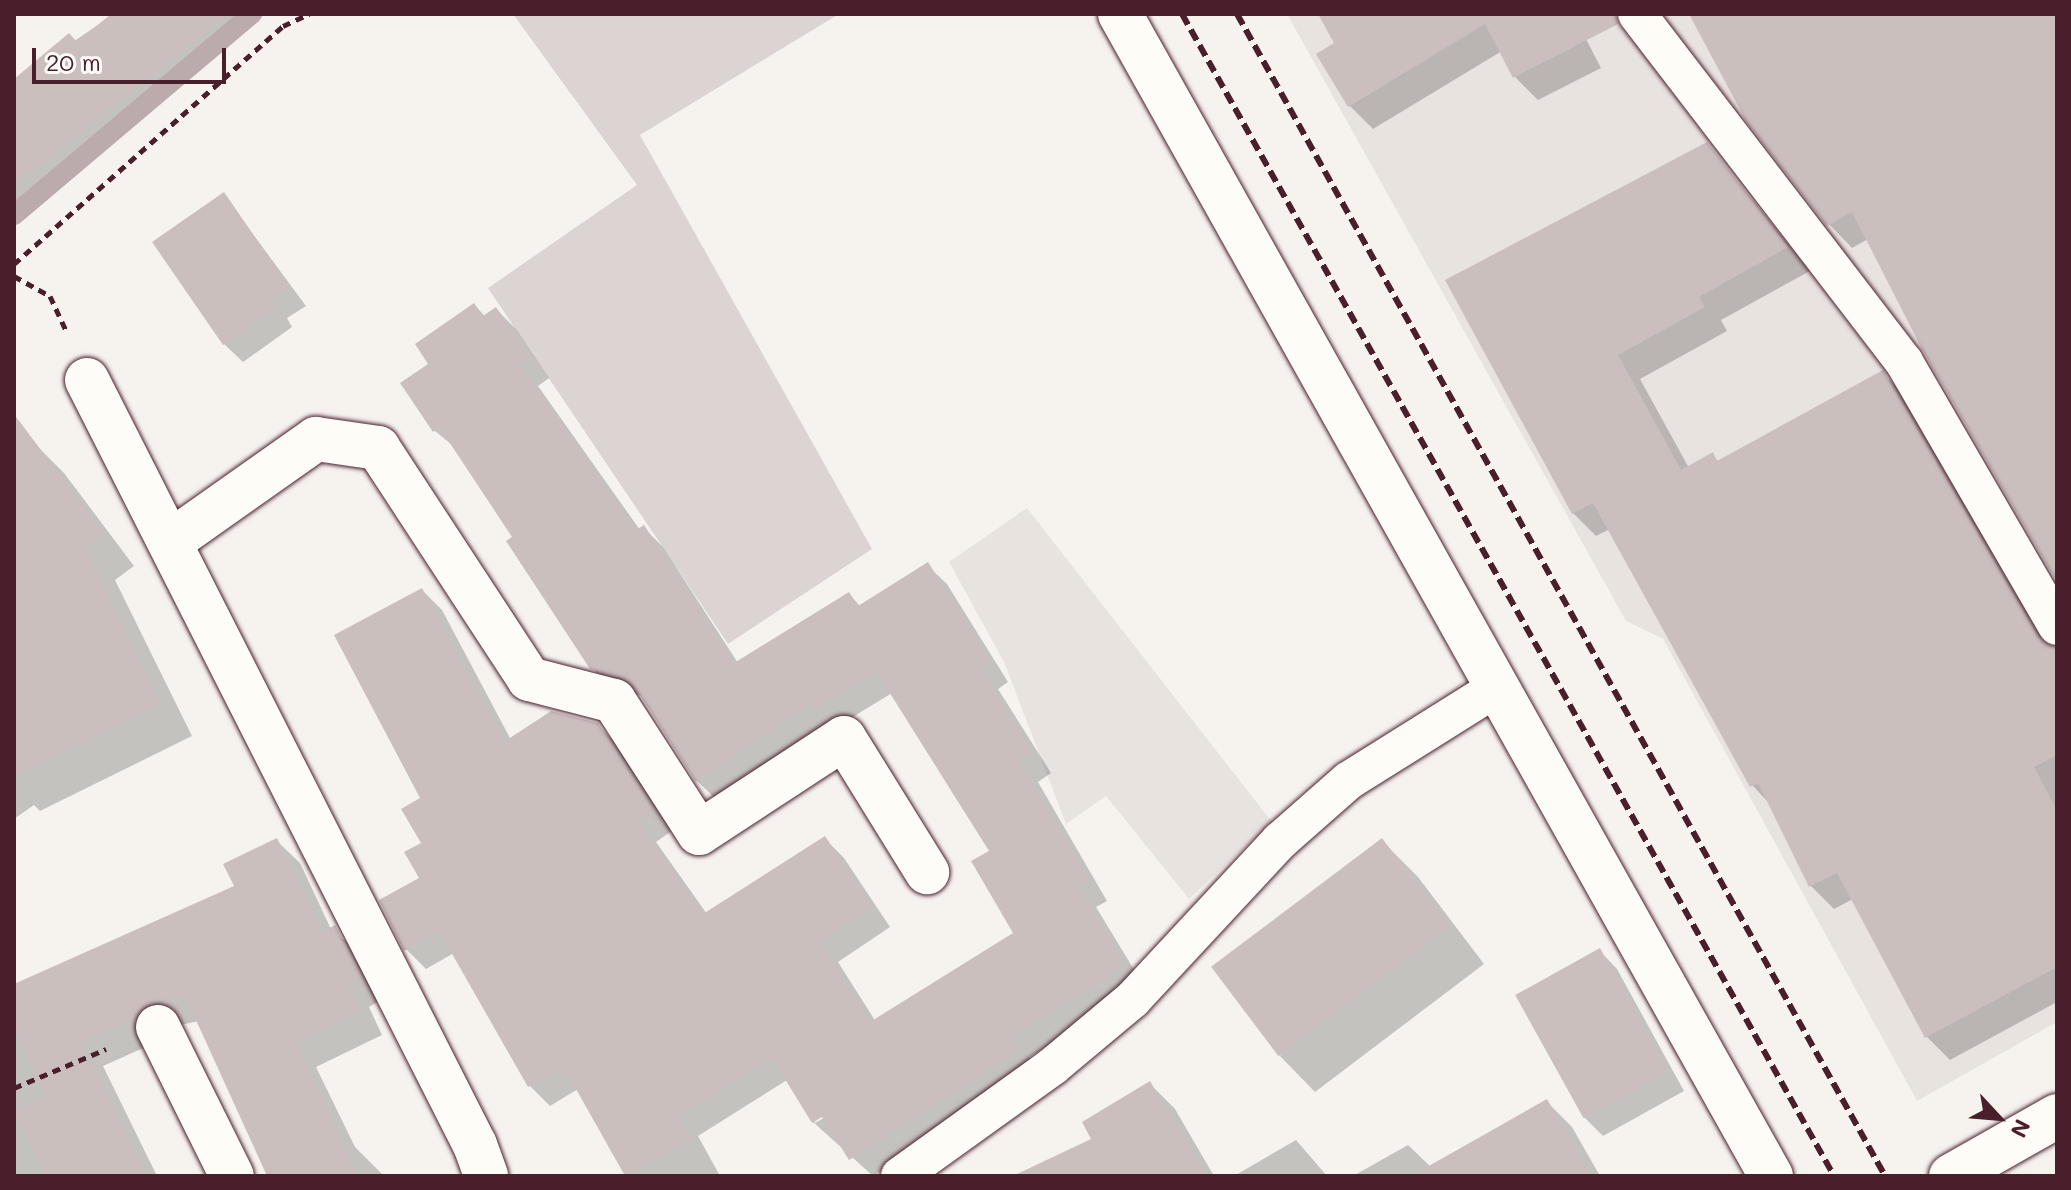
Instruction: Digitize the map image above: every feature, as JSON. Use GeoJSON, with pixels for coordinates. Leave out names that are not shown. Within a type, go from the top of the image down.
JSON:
{"type":"FeatureCollection","features":[{"type":"Feature","properties":{"kind":"street"},"geometry":{"type":"LineString","coordinates":[[1120,14],[1771,1176]]}},
{"type":"Feature","properties":{"kind":"street"},"geometry":{"type":"LineString","coordinates":[[87,380],[475,1145],[486,1176]]}},
{"type":"Feature","properties":{"kind":"street"},"geometry":{"type":"LineString","coordinates":[[170,542],[316,439],[378,448],[529,679],[614,701],[699,833],[844,738],[927,872]]}},
{"type":"Feature","properties":{"kind":"street"},"geometry":{"type":"LineString","coordinates":[[158,1027],[232,1176]]}},
{"type":"Feature","properties":{"kind":"street"},"geometry":{"type":"LineString","coordinates":[[1951,1176],[2057,1116]]}},
{"type":"Feature","properties":{"kind":"lane"},"geometry":{"type":"LineString","coordinates":[[1637,14],[1904,362],[2057,626]]}},
{"type":"Feature","properties":{"kind":"lane"},"geometry":{"type":"LineString","coordinates":[[900,1176],[1053,1066],[1133,999],[1280,841],[1348,781],[1496,688]]}},
{"type":"Feature","properties":{"kind":"path"},"geometry":{"type":"LineString","coordinates":[[14,264],[283,26],[309,14]]}},
{"type":"Feature","properties":{"kind":"path"},"geometry":{"type":"LineString","coordinates":[[14,276],[50,296],[87,380]]}},
{"type":"Feature","properties":{"kind":"path"},"geometry":{"type":"LineString","coordinates":[[14,1088],[158,1027]]}},
{"type":"Feature","properties":{"kind":"shaded area"},"geometry":{"type":"Polygon","coordinates":[[[513,14],[839,14],[640,135],[872,549],[728,644],[488,288],[637,185],[513,14]]]}},
{"type":"Feature","properties":{"kind":"shaded area"},"geometry":{"type":"Polygon","coordinates":[[[1287,14],[2057,14],[2057,1022],[1917,1101],[1663,639],[1626,621],[1287,14]]]}},
{"type":"Feature","properties":{"kind":"shaded area"},"geometry":{"type":"Polygon","coordinates":[[[1027,508],[1272,822],[1189,899],[1106,796],[1066,824],[1004,662],[949,562],[1027,508]]]}},
{"type":"Feature","properties":{"kind":"building"},"geometry":{"type":"Polygon","coordinates":[[[111,14],[228,14],[14,185],[14,79],[69,33],[77,42],[111,14]]]}},
{"type":"Feature","properties":{"kind":"building"},"geometry":{"type":"Polygon","coordinates":[[[1318,14],[1615,14],[1618,24],[1513,78],[1485,24],[1348,107],[1316,54],[1334,43],[1318,14]]]}},
{"type":"Feature","properties":{"kind":"building"},"geometry":{"type":"Polygon","coordinates":[[[1689,14],[2057,14],[2057,582],[1922,349],[1852,212],[1827,226],[1746,121],[1689,14]]]}},
{"type":"Feature","properties":{"kind":"building"},"geometry":{"type":"Polygon","coordinates":[[[1707,142],[1788,247],[1699,297],[1705,307],[1618,355],[1681,470],[1713,452],[1717,461],[1883,370],[2038,637],[2057,648],[2057,755],[2034,767],[2057,810],[2057,967],[1925,1038],[1837,873],[1809,887],[1758,783],[1750,787],[1593,503],[1572,514],[1445,280],[1707,142]]]}},
{"type":"Feature","properties":{"kind":"building"},"geometry":{"type":"Polygon","coordinates":[[[224,192],[290,288],[270,299],[275,308],[223,345],[152,242],[224,192]]]}},
{"type":"Feature","properties":{"kind":"building"},"geometry":{"type":"Polygon","coordinates":[[[474,303],[483,316],[496,307],[531,358],[520,365],[636,530],[644,525],[734,663],[849,592],[858,606],[928,562],[990,661],[980,668],[1033,753],[1019,761],[1089,880],[1078,887],[1126,966],[1011,1036],[1019,1050],[849,1160],[822,1117],[812,1123],[772,1058],[679,1116],[692,1139],[625,1176],[567,1073],[562,1076],[559,1069],[528,1087],[439,931],[404,951],[379,900],[419,878],[404,852],[421,843],[401,809],[420,798],[334,635],[422,588],[504,742],[551,711],[598,723],[654,810],[638,821],[703,914],[825,836],[872,907],[820,942],[870,1022],[1013,933],[971,861],[989,851],[876,671],[815,710],[811,703],[696,782],[635,687],[620,677],[590,669],[506,541],[512,537],[440,428],[433,432],[400,383],[428,364],[415,344],[474,303]]]}},
{"type":"Feature","properties":{"kind":"building"},"geometry":{"type":"Polygon","coordinates":[[[14,414],[104,534],[85,548],[162,704],[14,777],[14,414]]]}},
{"type":"Feature","properties":{"kind":"building"},"geometry":{"type":"Polygon","coordinates":[[[277,838],[322,932],[335,925],[361,975],[347,983],[360,1011],[295,1043],[358,1176],[267,1176],[185,996],[148,1004],[136,1018],[81,1042],[146,1176],[46,1176],[15,1113],[46,1098],[14,1025],[14,984],[234,886],[223,864],[277,838]]]}},
{"type":"Feature","properties":{"kind":"building"},"geometry":{"type":"Polygon","coordinates":[[[1382,838],[1449,927],[1278,1056],[1211,967],[1382,838]]]}},
{"type":"Feature","properties":{"kind":"building"},"geometry":{"type":"Polygon","coordinates":[[[1600,948],[1668,1071],[1584,1118],[1515,995],[1600,948]]]}},
{"type":"Feature","properties":{"kind":"building"},"geometry":{"type":"Polygon","coordinates":[[[1150,1081],[1206,1176],[1013,1176],[1091,1139],[1082,1122],[1150,1081]]]}},
{"type":"Feature","properties":{"kind":"building"},"geometry":{"type":"Polygon","coordinates":[[[1547,1099],[1591,1176],[1411,1176],[1547,1099]]]}},
{"type":"Feature","properties":{"kind":"waterway"},"geometry":{"type":"LineString","coordinates":[[14,215],[252,14]]}},
{"type":"Feature","properties":{"kind":"railway"},"geometry":{"type":"LineString","coordinates":[[1182,14],[1834,1176]]}},
{"type":"Feature","properties":{"kind":"railway"},"geometry":{"type":"LineString","coordinates":[[1237,14],[1885,1176]]}}]}
